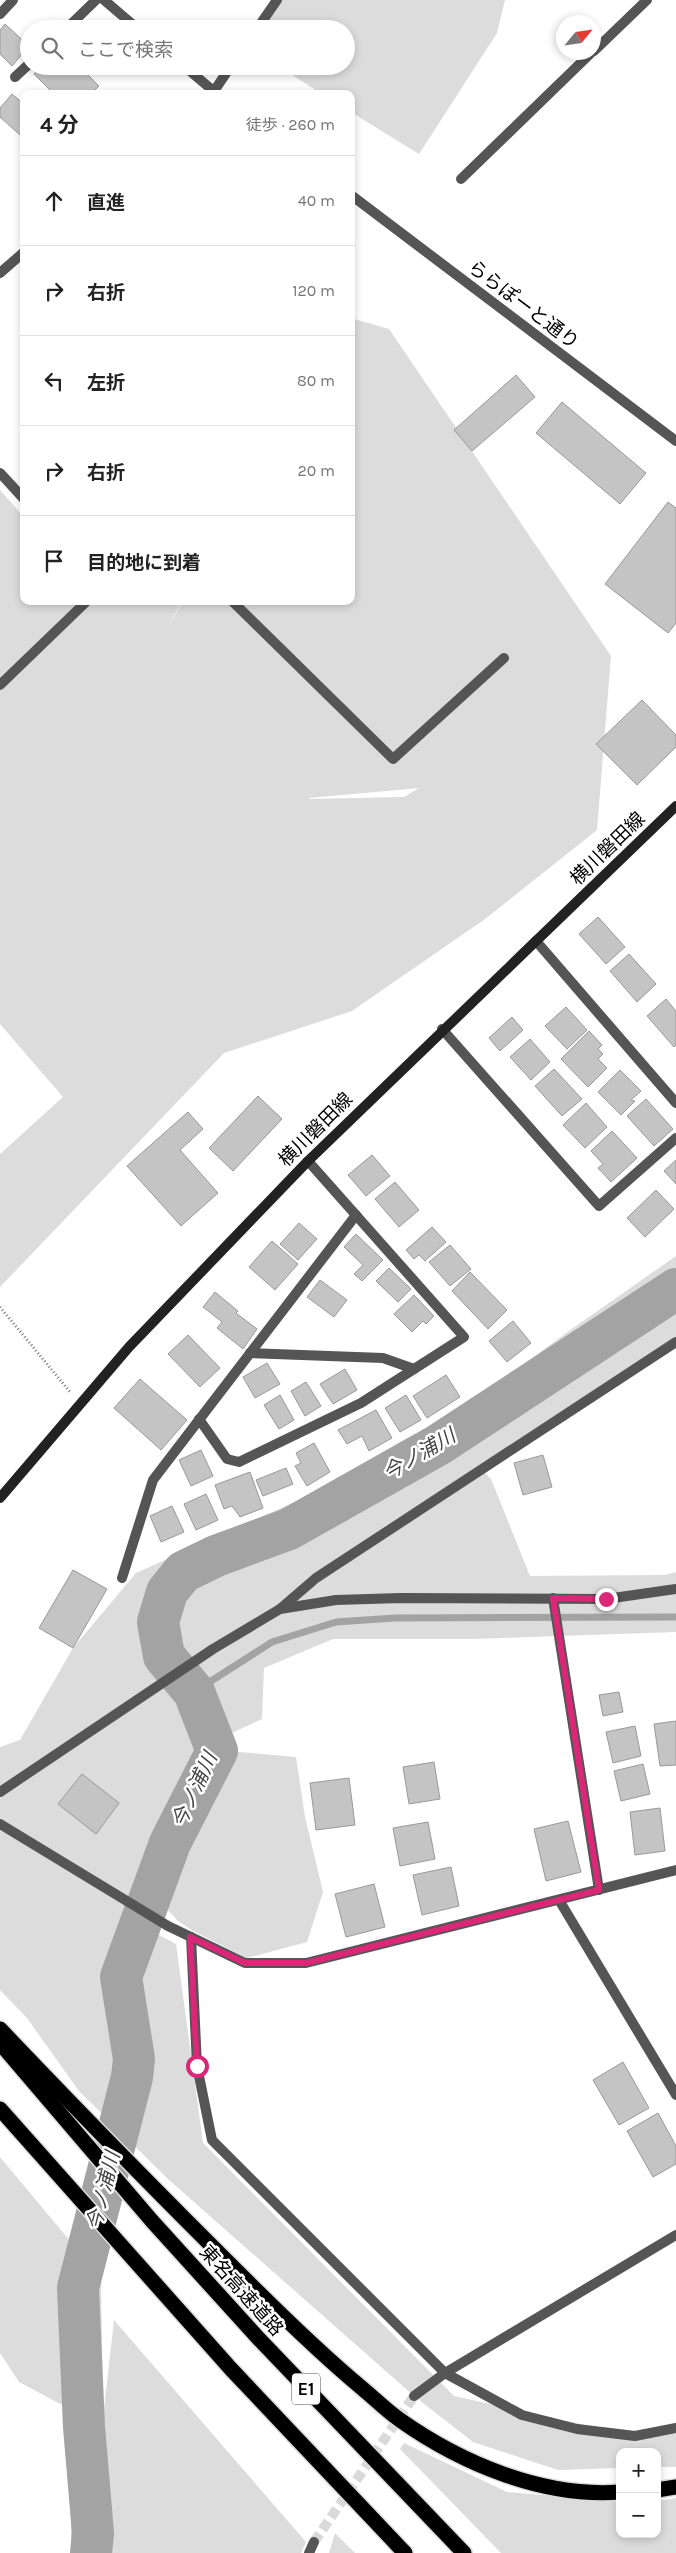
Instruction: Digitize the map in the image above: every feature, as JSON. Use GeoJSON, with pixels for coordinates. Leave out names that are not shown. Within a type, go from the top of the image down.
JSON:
{"type":"FeatureCollection","features":[{"type":"Feature","properties":{"kind":"highway"},"geometry":{"type":"LineString","coordinates":[[0,2029],[165,2200],[289,2322],[338,2368],[399,2420],[449,2450],[491,2469],[532,2482],[570,2490],[616,2492]]}},
{"type":"Feature","properties":{"kind":"highway","name":"東名高速道路"},"geometry":{"type":"LineString","coordinates":[[0,2043],[152,2221],[259,2339],[464,2553]]}},
{"type":"Feature","properties":{"kind":"highway","name":"E1"},"geometry":{"type":"LineString","coordinates":[[0,2109],[130,2257],[405,2553]]}},
{"type":"Feature","properties":{"kind":"highway"},"geometry":{"type":"LineString","coordinates":[[661,2489],[676,2487]]}},
{"type":"Feature","properties":{"kind":"main road","name":"横川磐田線"},"geometry":{"type":"LineString","coordinates":[[0,1498],[129,1347],[308,1161],[442,1029],[676,806]]}},
{"type":"Feature","properties":{"kind":"street"},"geometry":{"type":"LineString","coordinates":[[0,14],[13,0]]}},
{"type":"Feature","properties":{"kind":"street"},"geometry":{"type":"LineString","coordinates":[[75,20],[96,0]]}},
{"type":"Feature","properties":{"kind":"street"},"geometry":{"type":"LineString","coordinates":[[104,0],[127,20]]}},
{"type":"Feature","properties":{"kind":"street"},"geometry":{"type":"LineString","coordinates":[[263,20],[277,0]]}},
{"type":"Feature","properties":{"kind":"street"},"geometry":{"type":"LineString","coordinates":[[601,44],[647,0]]}},
{"type":"Feature","properties":{"kind":"street"},"geometry":{"type":"LineString","coordinates":[[460,179],[585,60]]}},
{"type":"Feature","properties":{"kind":"street"},"geometry":{"type":"LineString","coordinates":[[15,77],[20,72]]}},
{"type":"Feature","properties":{"kind":"street"},"geometry":{"type":"LineString","coordinates":[[194,75],[211,90]]}},
{"type":"Feature","properties":{"kind":"street"},"geometry":{"type":"LineString","coordinates":[[216,90],[225,75]]}},
{"type":"Feature","properties":{"kind":"street","name":"ららぽーと通り"},"geometry":{"type":"LineString","coordinates":[[355,198],[676,441]]}},
{"type":"Feature","properties":{"kind":"street"},"geometry":{"type":"LineString","coordinates":[[0,273],[20,256]]}},
{"type":"Feature","properties":{"kind":"street"},"geometry":{"type":"LineString","coordinates":[[0,473],[20,495]]}},
{"type":"Feature","properties":{"kind":"street"},"geometry":{"type":"LineString","coordinates":[[0,685],[83,605]]}},
{"type":"Feature","properties":{"kind":"street"},"geometry":{"type":"LineString","coordinates":[[236,605],[393,759],[504,658]]}},
{"type":"Feature","properties":{"kind":"street"},"geometry":{"type":"LineString","coordinates":[[536,941],[676,1103]]}},
{"type":"Feature","properties":{"kind":"street"},"geometry":{"type":"LineString","coordinates":[[442,1029],[599,1206],[676,1138]]}},
{"type":"Feature","properties":{"kind":"street"},"geometry":{"type":"LineString","coordinates":[[199,1419],[228,1459],[239,1462],[361,1404],[464,1337],[308,1161]]}},
{"type":"Feature","properties":{"kind":"street"},"geometry":{"type":"LineString","coordinates":[[122,1578],[154,1480],[356,1215]]}},
{"type":"Feature","properties":{"kind":"street"},"geometry":{"type":"LineString","coordinates":[[0,1792],[213,1649],[280,1609],[316,1578],[676,1342]]}},
{"type":"Feature","properties":{"kind":"street"},"geometry":{"type":"LineString","coordinates":[[250,1353],[382,1358],[414,1369]]}},
{"type":"Feature","properties":{"kind":"street"},"geometry":{"type":"LineString","coordinates":[[280,1609],[336,1600],[606,1599],[674,1590]]}},
{"type":"Feature","properties":{"kind":"street"},"geometry":{"type":"LineString","coordinates":[[553,1598],[599,1890]]}},
{"type":"Feature","properties":{"kind":"street"},"geometry":{"type":"LineString","coordinates":[[0,1824],[168,1926],[245,1963],[306,1963],[676,1870]]}},
{"type":"Feature","properties":{"kind":"street"},"geometry":{"type":"LineString","coordinates":[[559,1900],[676,2095]]}},
{"type":"Feature","properties":{"kind":"street"},"geometry":{"type":"LineString","coordinates":[[190,1937],[197,2066],[212,2140],[445,2372],[522,2415],[577,2429],[635,2436],[676,2428]]}},
{"type":"Feature","properties":{"kind":"street"},"geometry":{"type":"LineString","coordinates":[[414,2396],[445,2372],[676,2235]]}},
{"type":"Feature","properties":{"kind":"street"},"geometry":{"type":"LineString","coordinates":[[309,2553],[314,2542]]}},
{"type":"Feature","properties":{"kind":"path"},"geometry":{"type":"LineString","coordinates":[[0,1308],[80,1403]]}},
{"type":"Feature","properties":{"kind":"shaded area"},"geometry":{"type":"Polygon","coordinates":[[[282,0],[505,0],[497,33],[419,154],[355,114],[355,90],[316,90],[292,75],[355,75],[355,20],[266,20],[282,0]]]}},
{"type":"Feature","properties":{"kind":"shaded area"},"geometry":{"type":"Polygon","coordinates":[[[355,319],[389,329],[611,656],[597,830],[485,919],[352,1011],[224,1053],[0,1287],[0,1154],[63,1097],[0,1024],[0,490],[20,512],[20,605],[180,605],[167,629],[181,605],[355,605],[355,319]],[[419,788],[309,798],[404,797],[419,788]]]}},
{"type":"Feature","properties":{"kind":"shaded area"},"geometry":{"type":"Polygon","coordinates":[[[676,1256],[676,1343],[482,1470],[491,1479],[530,1576],[665,1575],[676,1572],[676,1632],[470,1639],[333,1639],[264,1668],[262,1719],[223,1737],[217,1750],[296,1757],[305,1817],[323,1892],[307,1942],[247,1958],[193,1931],[178,1921],[152,1893],[140,1925],[176,1944],[203,2143],[454,2396],[635,2436],[676,2428],[676,2467],[661,2467],[661,2448],[616,2448],[616,2468],[558,2470],[473,2442],[414,2396],[168,2179],[79,2091],[27,2018],[0,1990],[0,1747],[20,1740],[73,1648],[136,1573],[402,1454],[566,1333],[676,1256]]]}},
{"type":"Feature","properties":{"kind":"shaded area"},"geometry":{"type":"Polygon","coordinates":[[[0,2157],[101,2278],[103,2418],[114,2320],[306,2542],[301,2553],[111,2553],[103,2432],[104,2553],[71,2553],[71,2266],[66,2407],[19,2382],[0,2353],[0,2157]]]}},
{"type":"Feature","properties":{"kind":"shaded area"},"geometry":{"type":"Polygon","coordinates":[[[404,2443],[507,2492],[616,2502],[616,2538],[661,2538],[661,2500],[676,2498],[676,2553],[501,2553],[400,2449],[404,2443]]]}},
{"type":"Feature","properties":{"kind":"shaded area"},"geometry":{"type":"Polygon","coordinates":[[[335,2533],[355,2553],[329,2553],[335,2533]]]}},
{"type":"Feature","properties":{"kind":"building"},"geometry":{"type":"Polygon","coordinates":[[[5,24],[20,38],[20,57],[12,66],[0,54],[0,30],[5,24]]]}},
{"type":"Feature","properties":{"kind":"building"},"geometry":{"type":"Polygon","coordinates":[[[35,75],[88,75],[99,86],[95,90],[50,90],[35,75]]]}},
{"type":"Feature","properties":{"kind":"building"},"geometry":{"type":"Polygon","coordinates":[[[12,94],[20,101],[20,135],[0,117],[0,108],[12,94]]]}},
{"type":"Feature","properties":{"kind":"building"},"geometry":{"type":"Polygon","coordinates":[[[516,375],[535,397],[472,451],[454,430],[516,375]]]}},
{"type":"Feature","properties":{"kind":"building"},"geometry":{"type":"Polygon","coordinates":[[[562,402],[646,473],[620,504],[536,433],[562,402]]]}},
{"type":"Feature","properties":{"kind":"building"},"geometry":{"type":"Polygon","coordinates":[[[668,502],[676,508],[676,623],[668,633],[605,584],[668,502]]]}},
{"type":"Feature","properties":{"kind":"building"},"geometry":{"type":"Polygon","coordinates":[[[642,700],[676,735],[676,747],[637,785],[596,744],[642,700]]]}},
{"type":"Feature","properties":{"kind":"building"},"geometry":{"type":"Polygon","coordinates":[[[598,917],[625,947],[606,964],[579,934],[598,917]]]}},
{"type":"Feature","properties":{"kind":"building"},"geometry":{"type":"Polygon","coordinates":[[[629,954],[656,984],[637,1002],[610,971],[629,954]]]}},
{"type":"Feature","properties":{"kind":"building"},"geometry":{"type":"Polygon","coordinates":[[[666,999],[676,1011],[676,1045],[674,1047],[647,1016],[666,999]]]}},
{"type":"Feature","properties":{"kind":"building"},"geometry":{"type":"Polygon","coordinates":[[[566,1007],[587,1030],[567,1049],[545,1026],[566,1007]]]}},
{"type":"Feature","properties":{"kind":"building"},"geometry":{"type":"Polygon","coordinates":[[[512,1017],[523,1030],[500,1051],[489,1038],[512,1017]]]}},
{"type":"Feature","properties":{"kind":"building"},"geometry":{"type":"Polygon","coordinates":[[[589,1031],[602,1045],[598,1049],[603,1054],[598,1059],[607,1068],[588,1087],[561,1059],[589,1031]]]}},
{"type":"Feature","properties":{"kind":"building"},"geometry":{"type":"Polygon","coordinates":[[[530,1039],[550,1062],[531,1080],[510,1057],[530,1039]]]}},
{"type":"Feature","properties":{"kind":"building"},"geometry":{"type":"Polygon","coordinates":[[[554,1069],[582,1099],[562,1116],[535,1086],[554,1069]]]}},
{"type":"Feature","properties":{"kind":"building"},"geometry":{"type":"Polygon","coordinates":[[[620,1070],[641,1091],[631,1100],[635,1101],[621,1115],[598,1092],[620,1070]]]}},
{"type":"Feature","properties":{"kind":"building"},"geometry":{"type":"Polygon","coordinates":[[[258,1096],[282,1119],[233,1171],[209,1148],[258,1096]]]}},
{"type":"Feature","properties":{"kind":"building"},"geometry":{"type":"Polygon","coordinates":[[[646,1099],[673,1129],[654,1146],[627,1116],[646,1099]]]}},
{"type":"Feature","properties":{"kind":"building"},"geometry":{"type":"Polygon","coordinates":[[[586,1103],[607,1127],[585,1148],[563,1125],[586,1103]]]}},
{"type":"Feature","properties":{"kind":"building"},"geometry":{"type":"Polygon","coordinates":[[[188,1112],[203,1129],[180,1150],[218,1193],[181,1226],[127,1166],[188,1112]]]}},
{"type":"Feature","properties":{"kind":"building"},"geometry":{"type":"Polygon","coordinates":[[[612,1131],[637,1158],[611,1182],[598,1168],[603,1164],[591,1151],[612,1131]]]}},
{"type":"Feature","properties":{"kind":"building"},"geometry":{"type":"Polygon","coordinates":[[[372,1155],[390,1176],[366,1196],[348,1175],[372,1155]]]}},
{"type":"Feature","properties":{"kind":"building"},"geometry":{"type":"Polygon","coordinates":[[[676,1160],[676,1184],[664,1171],[676,1160]]]}},
{"type":"Feature","properties":{"kind":"building"},"geometry":{"type":"Polygon","coordinates":[[[395,1182],[419,1210],[399,1227],[375,1199],[395,1182]]]}},
{"type":"Feature","properties":{"kind":"building"},"geometry":{"type":"Polygon","coordinates":[[[656,1190],[674,1209],[645,1237],[627,1218],[656,1190]]]}},
{"type":"Feature","properties":{"kind":"building"},"geometry":{"type":"Polygon","coordinates":[[[299,1223],[317,1239],[298,1260],[280,1244],[299,1223]]]}},
{"type":"Feature","properties":{"kind":"building"},"geometry":{"type":"Polygon","coordinates":[[[432,1227],[446,1242],[425,1261],[419,1255],[414,1259],[406,1250],[432,1227]]]}},
{"type":"Feature","properties":{"kind":"building"},"geometry":{"type":"Polygon","coordinates":[[[356,1234],[383,1260],[362,1281],[354,1274],[363,1265],[344,1247],[356,1234]]]}},
{"type":"Feature","properties":{"kind":"building"},"geometry":{"type":"Polygon","coordinates":[[[272,1241],[298,1264],[275,1290],[249,1267],[272,1241]]]}},
{"type":"Feature","properties":{"kind":"building"},"geometry":{"type":"Polygon","coordinates":[[[450,1245],[471,1269],[450,1286],[429,1262],[450,1245]]]}},
{"type":"Feature","properties":{"kind":"building"},"geometry":{"type":"Polygon","coordinates":[[[389,1268],[411,1289],[398,1302],[376,1281],[389,1268]]]}},
{"type":"Feature","properties":{"kind":"building"},"geometry":{"type":"Polygon","coordinates":[[[470,1272],[507,1310],[488,1329],[452,1291],[470,1272]]]}},
{"type":"Feature","properties":{"kind":"building"},"geometry":{"type":"Polygon","coordinates":[[[320,1280],[347,1300],[334,1317],[307,1297],[320,1280]]]}},
{"type":"Feature","properties":{"kind":"building"},"geometry":{"type":"Polygon","coordinates":[[[215,1292],[238,1311],[236,1313],[257,1329],[243,1349],[217,1328],[222,1322],[203,1307],[215,1292]]]}},
{"type":"Feature","properties":{"kind":"building"},"geometry":{"type":"Polygon","coordinates":[[[414,1295],[434,1316],[426,1324],[423,1321],[412,1332],[394,1314],[414,1295]]]}},
{"type":"Feature","properties":{"kind":"building"},"geometry":{"type":"Polygon","coordinates":[[[513,1321],[531,1343],[507,1362],[489,1341],[513,1321]]]}},
{"type":"Feature","properties":{"kind":"building"},"geometry":{"type":"Polygon","coordinates":[[[188,1335],[220,1368],[200,1387],[168,1354],[188,1335]]]}},
{"type":"Feature","properties":{"kind":"building"},"geometry":{"type":"Polygon","coordinates":[[[267,1363],[280,1384],[255,1398],[243,1377],[267,1363]]]}},
{"type":"Feature","properties":{"kind":"building"},"geometry":{"type":"Polygon","coordinates":[[[345,1369],[357,1390],[333,1404],[320,1384],[345,1369]]]}},
{"type":"Feature","properties":{"kind":"building"},"geometry":{"type":"Polygon","coordinates":[[[446,1375],[460,1397],[427,1418],[413,1396],[446,1375]]]}},
{"type":"Feature","properties":{"kind":"building"},"geometry":{"type":"Polygon","coordinates":[[[140,1379],[187,1420],[161,1450],[114,1408],[140,1379]]]}},
{"type":"Feature","properties":{"kind":"building"},"geometry":{"type":"Polygon","coordinates":[[[306,1382],[321,1406],[305,1416],[291,1391],[306,1382]]]}},
{"type":"Feature","properties":{"kind":"building"},"geometry":{"type":"Polygon","coordinates":[[[280,1395],[294,1420],[279,1429],[264,1405],[280,1395]]]}},
{"type":"Feature","properties":{"kind":"building"},"geometry":{"type":"Polygon","coordinates":[[[406,1395],[421,1420],[400,1432],[385,1408],[406,1395]]]}},
{"type":"Feature","properties":{"kind":"building"},"geometry":{"type":"Polygon","coordinates":[[[376,1410],[392,1438],[369,1451],[362,1436],[347,1444],[338,1430],[376,1410]]]}},
{"type":"Feature","properties":{"kind":"building"},"geometry":{"type":"Polygon","coordinates":[[[314,1443],[330,1472],[307,1486],[295,1466],[301,1463],[296,1453],[314,1443]]]}},
{"type":"Feature","properties":{"kind":"building"},"geometry":{"type":"Polygon","coordinates":[[[201,1450],[213,1476],[191,1486],[179,1460],[201,1450]]]}},
{"type":"Feature","properties":{"kind":"building"},"geometry":{"type":"Polygon","coordinates":[[[543,1455],[552,1487],[523,1495],[514,1463],[543,1455]]]}},
{"type":"Feature","properties":{"kind":"building"},"geometry":{"type":"Polygon","coordinates":[[[286,1468],[293,1484],[263,1496],[256,1480],[286,1468]]]}},
{"type":"Feature","properties":{"kind":"building"},"geometry":{"type":"Polygon","coordinates":[[[250,1472],[263,1508],[240,1517],[232,1506],[224,1509],[215,1485],[250,1472]]]}},
{"type":"Feature","properties":{"kind":"building"},"geometry":{"type":"Polygon","coordinates":[[[206,1494],[218,1520],[196,1530],[184,1504],[206,1494]]]}},
{"type":"Feature","properties":{"kind":"building"},"geometry":{"type":"Polygon","coordinates":[[[172,1506],[184,1532],[161,1542],[150,1516],[172,1506]]]}},
{"type":"Feature","properties":{"kind":"building"},"geometry":{"type":"Polygon","coordinates":[[[73,1570],[107,1589],[73,1648],[39,1628],[73,1570]]]}},
{"type":"Feature","properties":{"kind":"building"},"geometry":{"type":"Polygon","coordinates":[[[619,1692],[623,1712],[603,1716],[599,1695],[619,1692]]]}},
{"type":"Feature","properties":{"kind":"building"},"geometry":{"type":"Polygon","coordinates":[[[676,1721],[676,1765],[660,1766],[654,1724],[676,1721]]]}},
{"type":"Feature","properties":{"kind":"building"},"geometry":{"type":"Polygon","coordinates":[[[635,1726],[641,1756],[613,1763],[606,1732],[635,1726]]]}},
{"type":"Feature","properties":{"kind":"building"},"geometry":{"type":"Polygon","coordinates":[[[434,1762],[440,1799],[409,1804],[403,1767],[434,1762]]]}},
{"type":"Feature","properties":{"kind":"building"},"geometry":{"type":"Polygon","coordinates":[[[643,1764],[650,1794],[621,1801],[614,1771],[643,1764]]]}},
{"type":"Feature","properties":{"kind":"building"},"geometry":{"type":"Polygon","coordinates":[[[82,1774],[119,1803],[96,1834],[58,1804],[82,1774]]]}},
{"type":"Feature","properties":{"kind":"building"},"geometry":{"type":"Polygon","coordinates":[[[349,1778],[355,1825],[316,1830],[310,1783],[349,1778]]]}},
{"type":"Feature","properties":{"kind":"building"},"geometry":{"type":"Polygon","coordinates":[[[660,1808],[665,1851],[635,1855],[630,1812],[660,1808]]]}},
{"type":"Feature","properties":{"kind":"building"},"geometry":{"type":"Polygon","coordinates":[[[568,1821],[581,1872],[546,1881],[534,1829],[568,1821]]]}},
{"type":"Feature","properties":{"kind":"building"},"geometry":{"type":"Polygon","coordinates":[[[428,1822],[435,1859],[400,1866],[393,1828],[428,1822]]]}},
{"type":"Feature","properties":{"kind":"building"},"geometry":{"type":"Polygon","coordinates":[[[451,1867],[459,1906],[422,1915],[413,1875],[451,1867]]]}},
{"type":"Feature","properties":{"kind":"building"},"geometry":{"type":"Polygon","coordinates":[[[374,1884],[385,1927],[346,1937],[335,1894],[374,1884]]]}},
{"type":"Feature","properties":{"kind":"building"},"geometry":{"type":"Polygon","coordinates":[[[623,2062],[649,2108],[619,2125],[593,2080],[623,2062]]]}},
{"type":"Feature","properties":{"kind":"building"},"geometry":{"type":"Polygon","coordinates":[[[658,2113],[676,2146],[676,2164],[653,2177],[627,2131],[658,2113]]]}},
{"type":"Feature","properties":{"kind":"waterway","name":"今ノ浦川"},"geometry":{"type":"LineString","coordinates":[[91,2553],[93,2533],[84,2427],[78,2288],[132,2077],[134,2059],[121,1977],[170,1843],[217,1751],[194,1692],[164,1656],[158,1622],[167,1592],[183,1572],[216,1556],[289,1529],[438,1445],[676,1289]]}},
{"type":"Feature","properties":{"kind":"waterway"},"geometry":{"type":"LineString","coordinates":[[194,1692],[272,1642],[336,1622],[395,1618],[676,1617]]}},
{"type":"Feature","properties":{"kind":"tunnel"},"geometry":{"type":"LineString","coordinates":[[314,2542],[414,2396]]}},
{"type":"Feature","properties":{"kind":"route"},"geometry":{"type":"LineString","coordinates":[[197,2066],[190,1937],[245,1963],[306,1963],[599,1890],[553,1598],[606,1599]]}}]}
